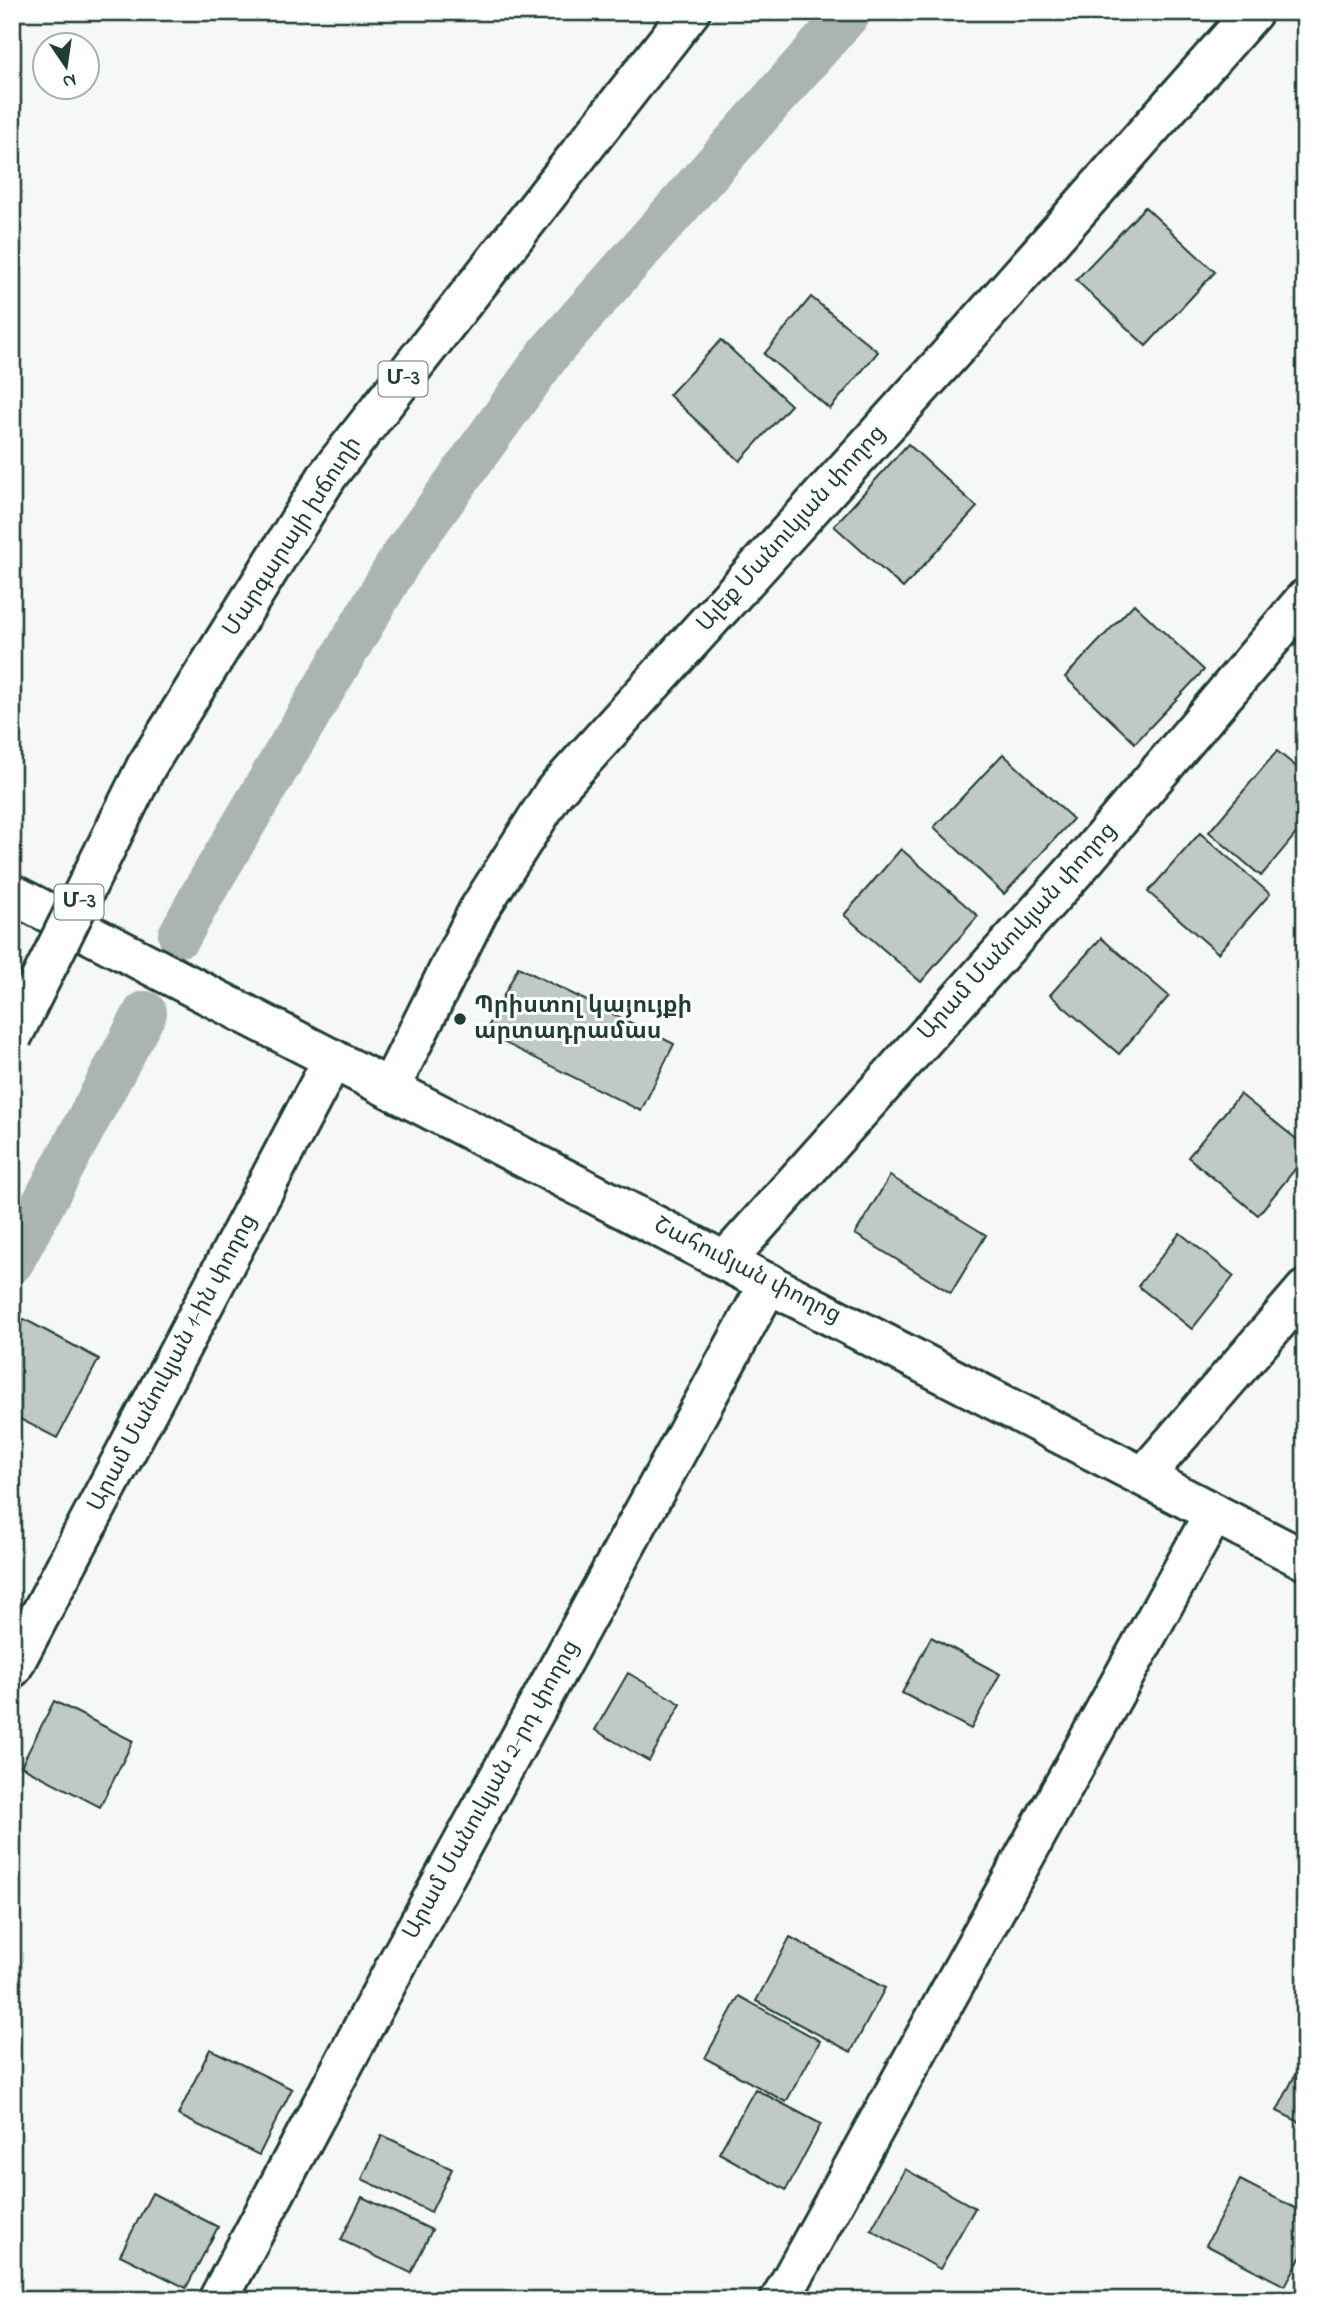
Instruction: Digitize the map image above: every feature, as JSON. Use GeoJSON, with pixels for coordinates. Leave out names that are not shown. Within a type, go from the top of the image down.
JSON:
{"type":"FeatureCollection","features":[{"type":"Feature","properties":{"kind":"main road","name":"Մարգարայի խճուղի"},"geometry":{"type":"LineString","coordinates":[[12,1037],[146,767],[328,475],[690,12]]}},
{"type":"Feature","properties":{"kind":"main road","name":"Ալեք Մանուկյան փողոց"},"geometry":{"type":"LineString","coordinates":[[390,1088],[478,911],[554,792],[974,328],[1253,12]]}},
{"type":"Feature","properties":{"kind":"main road","name":"Արամ Մանուկյան փողոց"},"geometry":{"type":"LineString","coordinates":[[726,1260],[1087,857],[1305,599]]}},
{"type":"Feature","properties":{"kind":"main road","name":"Շահումյան փողոց"},"geometry":{"type":"LineString","coordinates":[[12,894],[1305,1560]]}},
{"type":"Feature","properties":{"kind":"main road","name":"Արամ Մանուկյան 1-ին փողոց"},"geometry":{"type":"LineString","coordinates":[[12,1668],[333,1059]]}},
{"type":"Feature","properties":{"kind":"main road","name":"Արամ Մանուկյան 2-րդ փողոց"},"geometry":{"type":"LineString","coordinates":[[218,2300],[399,1960],[769,1283]]}},
{"type":"Feature","properties":{"kind":"main road"},"geometry":{"type":"LineString","coordinates":[[1144,1476],[1305,1290]]}},
{"type":"Feature","properties":{"kind":"main road"},"geometry":{"type":"LineString","coordinates":[[780,2300],[1214,1513]]}},
{"type":"Feature","properties":{"kind":"building"},"geometry":{"type":"Polygon","coordinates":[[[1145,207],[1215,272],[1146,346],[1076,280],[1145,207]]]}},
{"type":"Feature","properties":{"kind":"building"},"geometry":{"type":"Polygon","coordinates":[[[811,297],[878,352],[830,409],[764,354],[811,297]]]}},
{"type":"Feature","properties":{"kind":"building"},"geometry":{"type":"Polygon","coordinates":[[[721,340],[791,405],[740,461],[669,395],[721,340]]]}},
{"type":"Feature","properties":{"kind":"building"},"geometry":{"type":"Polygon","coordinates":[[[908,444],[977,507],[903,588],[834,526],[908,444]]]}},
{"type":"Feature","properties":{"kind":"building"},"geometry":{"type":"Polygon","coordinates":[[[1134,604],[1204,670],[1135,743],[1065,677],[1134,604]]]}},
{"type":"Feature","properties":{"kind":"building"},"geometry":{"type":"Polygon","coordinates":[[[1277,751],[1305,774],[1305,823],[1261,876],[1209,832],[1277,751]]]}},
{"type":"Feature","properties":{"kind":"building"},"geometry":{"type":"Polygon","coordinates":[[[1003,754],[1073,819],[1004,894],[934,827],[1003,754]]]}},
{"type":"Feature","properties":{"kind":"building"},"geometry":{"type":"Polygon","coordinates":[[[1200,833],[1270,894],[1218,953],[1148,892],[1200,833]]]}},
{"type":"Feature","properties":{"kind":"building"},"geometry":{"type":"Polygon","coordinates":[[[901,849],[978,916],[921,982],[844,915],[901,849]]]}},
{"type":"Feature","properties":{"kind":"building"},"geometry":{"type":"Polygon","coordinates":[[[1101,938],[1169,996],[1119,1054],[1050,995],[1101,938]]]}},
{"type":"Feature","properties":{"kind":"building"},"geometry":{"type":"Polygon","coordinates":[[[518,967],[674,1044],[641,1111],[485,1033],[518,967]]]}},
{"type":"Feature","properties":{"kind":"building"},"geometry":{"type":"Polygon","coordinates":[[[1240,1094],[1305,1146],[1305,1157],[1258,1215],[1188,1157],[1240,1094]]]}},
{"type":"Feature","properties":{"kind":"building"},"geometry":{"type":"Polygon","coordinates":[[[890,1176],[986,1235],[951,1293],[855,1234],[890,1176]]]}},
{"type":"Feature","properties":{"kind":"building"},"geometry":{"type":"Polygon","coordinates":[[[1180,1233],[1234,1276],[1192,1329],[1138,1286],[1180,1233]]]}},
{"type":"Feature","properties":{"kind":"building"},"geometry":{"type":"Polygon","coordinates":[[[24,1319],[99,1359],[57,1438],[12,1415],[12,1340],[24,1319]]]}},
{"type":"Feature","properties":{"kind":"building"},"geometry":{"type":"Polygon","coordinates":[[[931,1637],[1000,1674],[971,1729],[902,1693],[931,1637]]]}},
{"type":"Feature","properties":{"kind":"building"},"geometry":{"type":"Polygon","coordinates":[[[628,1673],[681,1704],[649,1761],[595,1730],[628,1673]]]}},
{"type":"Feature","properties":{"kind":"building"},"geometry":{"type":"Polygon","coordinates":[[[54,1701],[133,1741],[100,1807],[21,1766],[54,1701]]]}},
{"type":"Feature","properties":{"kind":"building"},"geometry":{"type":"Polygon","coordinates":[[[790,1937],[885,1988],[851,2052],[756,2001],[790,1937]]]}},
{"type":"Feature","properties":{"kind":"building"},"geometry":{"type":"Polygon","coordinates":[[[739,1996],[820,2041],[786,2102],[705,2058],[739,1996]]]}},
{"type":"Feature","properties":{"kind":"building"},"geometry":{"type":"Polygon","coordinates":[[[210,2049],[292,2089],[259,2155],[178,2115],[210,2049]]]}},
{"type":"Feature","properties":{"kind":"building"},"geometry":{"type":"Polygon","coordinates":[[[1305,2055],[1305,2125],[1277,2111],[1305,2055]]]}},
{"type":"Feature","properties":{"kind":"building"},"geometry":{"type":"Polygon","coordinates":[[[755,2089],[821,2124],[786,2190],[719,2153],[755,2089]]]}},
{"type":"Feature","properties":{"kind":"building"},"geometry":{"type":"Polygon","coordinates":[[[382,2135],[452,2169],[431,2212],[362,2179],[382,2135]]]}},
{"type":"Feature","properties":{"kind":"building"},"geometry":{"type":"Polygon","coordinates":[[[905,2169],[975,2208],[940,2269],[871,2230],[905,2169]]]}},
{"type":"Feature","properties":{"kind":"building"},"geometry":{"type":"Polygon","coordinates":[[[1240,2180],[1305,2213],[1305,2249],[1285,2286],[1206,2245],[1240,2180]]]}},
{"type":"Feature","properties":{"kind":"building"},"geometry":{"type":"Polygon","coordinates":[[[152,2193],[218,2227],[186,2288],[120,2255],[152,2193]]]}},
{"type":"Feature","properties":{"kind":"building"},"geometry":{"type":"Polygon","coordinates":[[[362,2197],[432,2230],[411,2273],[341,2240],[362,2197]]]}},
{"type":"Feature","properties":{"kind":"waterway"},"geometry":{"type":"LineString","coordinates":[[180,935],[402,557],[550,352],[850,12]]}},
{"type":"Feature","properties":{"kind":"waterway"},"geometry":{"type":"LineString","coordinates":[[12,1262],[145,1013]]}},
{"type":"Feature","properties":{"kind":"place","name":"Պրիստոլ կայույքի արտադրամաս"},"geometry":{"type":"Point","coordinates":[460,1019]}}]}
